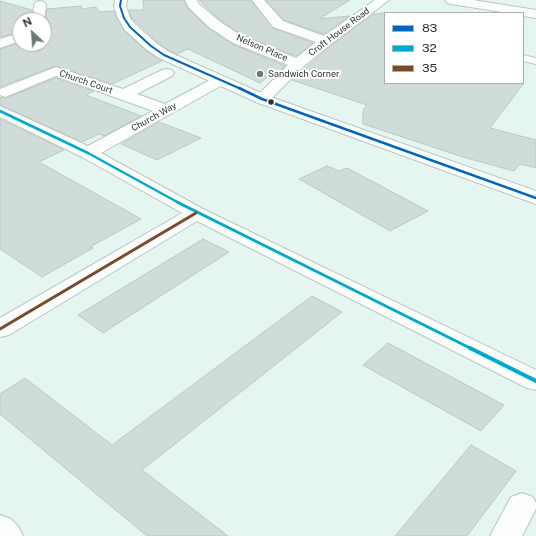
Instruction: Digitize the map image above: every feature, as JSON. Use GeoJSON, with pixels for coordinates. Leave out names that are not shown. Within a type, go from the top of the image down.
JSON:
{"type":"FeatureCollection","features":[{"type":"Feature","properties":{"kind":"street"},"geometry":{"type":"LineString","coordinates":[[121,0],[120,6],[124,18],[130,27],[151,46],[164,55],[262,99],[536,198]]}},
{"type":"Feature","properties":{"kind":"street","name":"Nelson Place"},"geometry":{"type":"LineString","coordinates":[[191,0],[193,5],[214,24],[238,40],[298,64]]}},
{"type":"Feature","properties":{"kind":"street"},"geometry":{"type":"LineString","coordinates":[[258,0],[278,24],[326,41]]}},
{"type":"Feature","properties":{"kind":"street","name":"Croft House Road"},"geometry":{"type":"LineString","coordinates":[[262,99],[298,64],[326,41],[383,0]]}},
{"type":"Feature","properties":{"kind":"street"},"geometry":{"type":"LineString","coordinates":[[451,0],[524,12]]}},
{"type":"Feature","properties":{"kind":"street"},"geometry":{"type":"LineString","coordinates":[[40,5],[40,12]]}},
{"type":"Feature","properties":{"kind":"street"},"geometry":{"type":"LineString","coordinates":[[524,12],[536,14]]}},
{"type":"Feature","properties":{"kind":"street"},"geometry":{"type":"LineString","coordinates":[[0,44],[12,40]]}},
{"type":"Feature","properties":{"kind":"street","name":"Church Court"},"geometry":{"type":"LineString","coordinates":[[2,102],[56,71],[167,110]]}},
{"type":"Feature","properties":{"kind":"street","name":"Church Court"},"geometry":{"type":"LineString","coordinates":[[123,95],[167,73]]}},
{"type":"Feature","properties":{"kind":"street","name":"Church Way"},"geometry":{"type":"LineString","coordinates":[[88,153],[219,81]]}},
{"type":"Feature","properties":{"kind":"street"},"geometry":{"type":"LineString","coordinates":[[2,102],[88,153],[196,213],[536,381]]}},
{"type":"Feature","properties":{"kind":"street"},"geometry":{"type":"LineString","coordinates":[[0,329],[196,213]]}},
{"type":"Feature","properties":{"kind":"street"},"geometry":{"type":"LineString","coordinates":[[506,536],[522,506]]}},
{"type":"Feature","properties":{"kind":"street"},"geometry":{"type":"LineString","coordinates":[[0,529],[7,536]]}},
{"type":"Feature","properties":{"kind":"lane"},"geometry":{"type":"LineString","coordinates":[[524,58],[536,61]]}},
{"type":"Feature","properties":{"kind":"building"},"geometry":{"type":"Polygon","coordinates":[[[143,0],[184,0],[188,9],[208,28],[232,44],[285,66],[276,75],[271,74],[260,83],[188,49],[177,54],[170,51],[157,42],[131,17],[129,10],[144,10],[143,0]]]}},
{"type":"Feature","properties":{"kind":"building"},"geometry":{"type":"Polygon","coordinates":[[[199,0],[251,0],[273,28],[313,43],[296,56],[244,36],[220,20],[199,0]]]}},
{"type":"Feature","properties":{"kind":"building"},"geometry":{"type":"Polygon","coordinates":[[[266,0],[350,0],[319,19],[350,16],[324,34],[284,20],[266,0]]]}},
{"type":"Feature","properties":{"kind":"building"},"geometry":{"type":"Polygon","coordinates":[[[0,1],[32,10],[32,12],[12,12],[12,34],[0,37],[0,1]]]}},
{"type":"Feature","properties":{"kind":"building"},"geometry":{"type":"Polygon","coordinates":[[[81,6],[82,9],[96,7],[99,12],[114,11],[124,31],[145,50],[162,61],[112,84],[55,66],[0,87],[0,49],[12,45],[12,52],[52,52],[52,12],[46,12],[47,9],[81,6]]]}},
{"type":"Feature","properties":{"kind":"building"},"geometry":{"type":"Polygon","coordinates":[[[384,13],[384,84],[523,84],[490,128],[536,140],[536,168],[520,164],[514,171],[463,157],[363,124],[363,110],[367,105],[292,80],[332,45],[373,14],[384,13]]]}},
{"type":"Feature","properties":{"kind":"building"},"geometry":{"type":"Polygon","coordinates":[[[56,78],[94,91],[86,95],[141,116],[104,136],[99,134],[82,142],[0,105],[0,97],[6,98],[56,78]]]}},
{"type":"Feature","properties":{"kind":"building"},"geometry":{"type":"Polygon","coordinates":[[[0,119],[64,150],[39,162],[141,219],[90,247],[93,248],[42,277],[0,249],[0,119]]]}},
{"type":"Feature","properties":{"kind":"building"},"geometry":{"type":"Polygon","coordinates":[[[159,122],[201,138],[157,160],[121,144],[159,122]]]}},
{"type":"Feature","properties":{"kind":"building"},"geometry":{"type":"Polygon","coordinates":[[[327,166],[339,171],[347,168],[428,211],[390,231],[299,179],[327,166]]]}},
{"type":"Feature","properties":{"kind":"building"},"geometry":{"type":"Polygon","coordinates":[[[203,239],[229,252],[103,333],[78,315],[203,239]]]}},
{"type":"Feature","properties":{"kind":"building"},"geometry":{"type":"Polygon","coordinates":[[[312,296],[342,312],[142,470],[228,536],[147,536],[0,414],[0,394],[25,378],[112,445],[312,296]]]}},
{"type":"Feature","properties":{"kind":"building"},"geometry":{"type":"Polygon","coordinates":[[[388,343],[504,405],[481,431],[363,365],[388,343]]]}},
{"type":"Feature","properties":{"kind":"building"},"geometry":{"type":"Polygon","coordinates":[[[471,445],[516,471],[467,536],[395,536],[471,445]]]}},
{"type":"Feature","properties":{"kind":"transit line","name":"83"},"geometry":{"type":"LineString","coordinates":[[121,0],[120,6],[124,18],[130,27],[151,46],[164,55],[262,99],[536,198]]}},
{"type":"Feature","properties":{"kind":"transit line","name":"32"},"geometry":{"type":"LineString","coordinates":[[0,111],[88,153],[196,213],[536,381]]}},
{"type":"Feature","properties":{"kind":"transit line","name":"35"},"geometry":{"type":"LineString","coordinates":[[0,329],[196,213]]}},
{"type":"Feature","properties":{"kind":"place","name":"Sandwich Corner"},"geometry":{"type":"Point","coordinates":[260,74]}}]}
